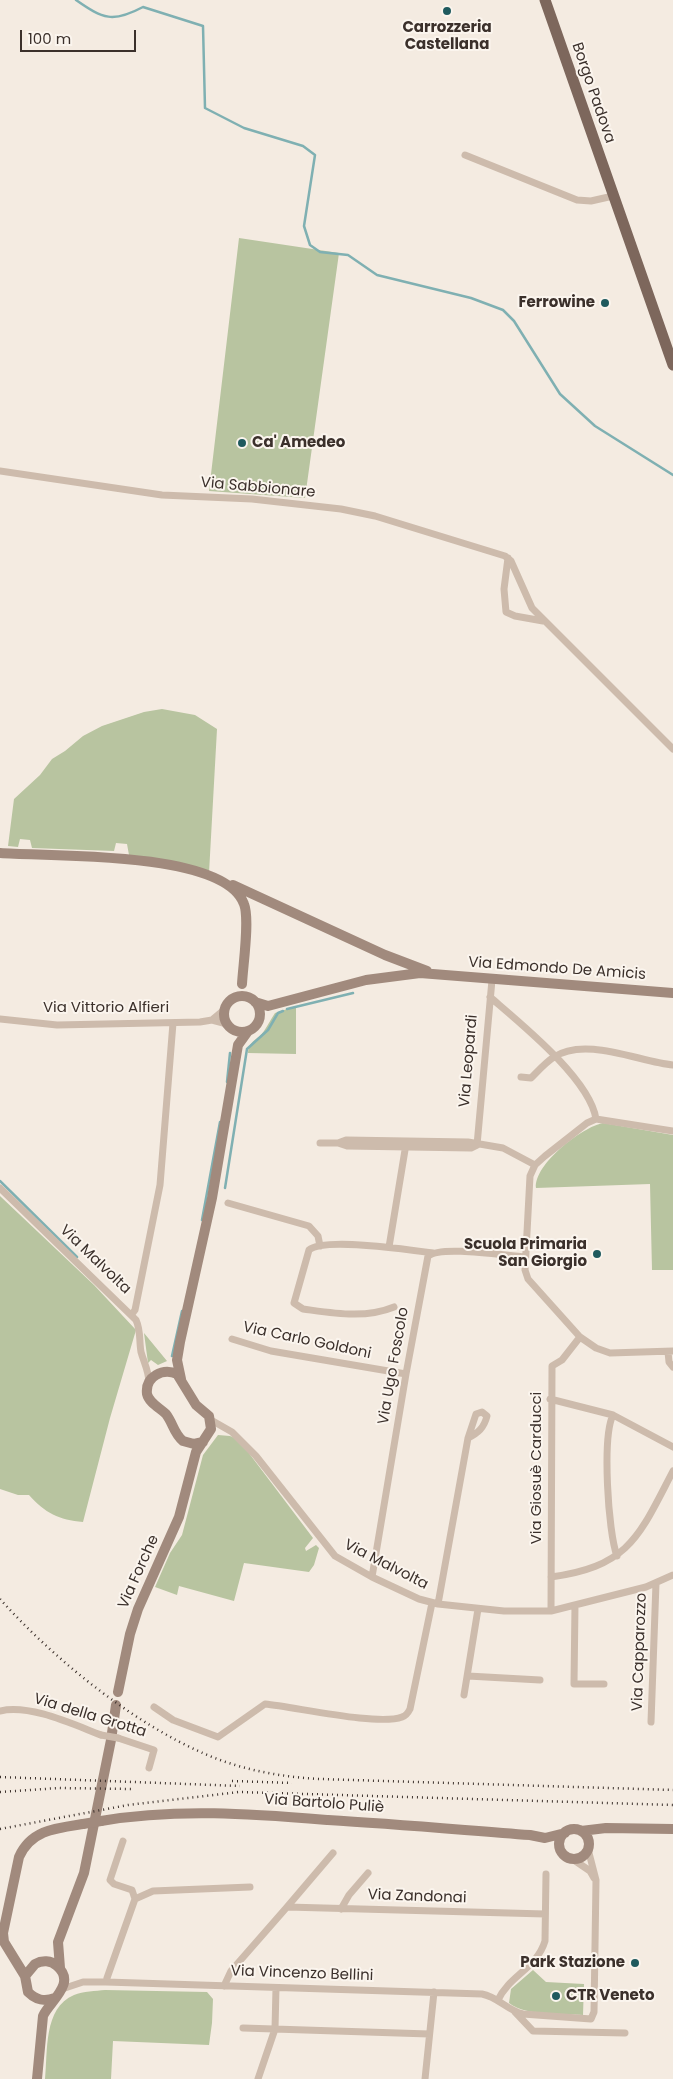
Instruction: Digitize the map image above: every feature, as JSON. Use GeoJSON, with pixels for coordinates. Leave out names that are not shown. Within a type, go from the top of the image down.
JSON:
{"type":"FeatureCollection","features":[{"type":"Feature","properties":{"kind":"main road","name":"Borgo Padova"},"geometry":{"type":"LineString","coordinates":[[545,0],[673,365]]}},
{"type":"Feature","properties":{"kind":"street"},"geometry":{"type":"LineString","coordinates":[[465,155],[577,200],[591,201],[613,196]]}},
{"type":"Feature","properties":{"kind":"street","name":"Via Sabbionare"},"geometry":{"type":"LineString","coordinates":[[0,471],[162,495],[252,499],[341,508],[385,519],[508,558]]}},
{"type":"Feature","properties":{"kind":"street"},"geometry":{"type":"LineString","coordinates":[[508,558],[504,589],[506,612],[516,616],[543,621]]}},
{"type":"Feature","properties":{"kind":"street"},"geometry":{"type":"LineString","coordinates":[[508,558],[532,608],[543,621],[673,749]]}},
{"type":"Feature","properties":{"kind":"street","name":"Via Edmondo De Amicis"},"geometry":{"type":"LineString","coordinates":[[0,853],[144,860],[184,868],[266,901],[385,954],[439,974]]}},
{"type":"Feature","properties":{"kind":"street"},"geometry":{"type":"LineString","coordinates":[[212,1020],[224,1010],[242,984],[246,913],[237,890],[221,882]]}},
{"type":"Feature","properties":{"kind":"street"},"geometry":{"type":"LineString","coordinates":[[221,882],[230,888],[239,904],[244,940]]}},
{"type":"Feature","properties":{"kind":"street"},"geometry":{"type":"LineString","coordinates":[[246,913],[254,902],[266,901]]}},
{"type":"Feature","properties":{"kind":"street"},"geometry":{"type":"LineString","coordinates":[[234,997],[253,1000],[268,1006],[366,980],[390,976],[395,971],[396,965],[385,954]]}},
{"type":"Feature","properties":{"kind":"street","name":"Via Edmondo De Amicis"},"geometry":{"type":"LineString","coordinates":[[390,976],[420,973],[439,974],[492,980],[673,993]]}},
{"type":"Feature","properties":{"kind":"street","name":"Via Leopardi"},"geometry":{"type":"LineString","coordinates":[[476,1145],[492,980]]}},
{"type":"Feature","properties":{"kind":"street"},"geometry":{"type":"LineString","coordinates":[[242,984],[258,1007],[259,1019]]}},
{"type":"Feature","properties":{"kind":"street"},"geometry":{"type":"LineString","coordinates":[[490,997],[555,1056],[586,1095],[593,1107],[596,1119]]}},
{"type":"Feature","properties":{"kind":"street"},"geometry":{"type":"LineString","coordinates":[[206,1439],[212,1426],[211,1420],[192,1399],[181,1379],[177,1360],[212,1198],[238,1045],[268,1006]]}},
{"type":"Feature","properties":{"kind":"street"},"geometry":{"type":"LineString","coordinates":[[224,1010],[228,1026],[238,1045]]}},
{"type":"Feature","properties":{"kind":"street","name":"Via Vittorio Alfieri"},"geometry":{"type":"LineString","coordinates":[[0,1019],[57,1025],[173,1023],[212,1020],[228,1026]]}},
{"type":"Feature","properties":{"kind":"street"},"geometry":{"type":"LineString","coordinates":[[132,1314],[135,1310],[160,1185],[173,1023]]}},
{"type":"Feature","properties":{"kind":"street"},"geometry":{"type":"LineString","coordinates":[[228,1026],[242,1032],[248,1030]]}},
{"type":"Feature","properties":{"kind":"street"},"geometry":{"type":"LineString","coordinates":[[521,1077],[531,1078],[555,1056],[580,1050],[603,1050],[673,1065]]}},
{"type":"Feature","properties":{"kind":"street"},"geometry":{"type":"LineString","coordinates":[[673,1131],[596,1119],[587,1123],[535,1165],[530,1176],[526,1257],[527,1277],[580,1337],[596,1348],[610,1353],[670,1351],[669,1362],[673,1367]]}},
{"type":"Feature","properties":{"kind":"street"},"geometry":{"type":"LineString","coordinates":[[320,1143],[338,1143],[346,1140],[406,1144],[468,1142],[476,1145],[503,1148],[535,1165]]}},
{"type":"Feature","properties":{"kind":"street"},"geometry":{"type":"LineString","coordinates":[[389,1247],[406,1144]]}},
{"type":"Feature","properties":{"kind":"street","name":"Via Malvolta"},"geometry":{"type":"LineString","coordinates":[[0,1188],[132,1314],[140,1329],[141,1352],[146,1365],[149,1383]]}},
{"type":"Feature","properties":{"kind":"street"},"geometry":{"type":"LineString","coordinates":[[228,1203],[309,1226],[318,1236],[320,1246]]}},
{"type":"Feature","properties":{"kind":"street"},"geometry":{"type":"LineString","coordinates":[[394,1308],[379,1312],[344,1314],[303,1309],[297,1306],[294,1303],[309,1250],[320,1246],[389,1247],[432,1253],[526,1257]]}},
{"type":"Feature","properties":{"kind":"street","name":"Via Ugo Foscolo"},"geometry":{"type":"LineString","coordinates":[[372,1577],[426,1261],[432,1253]]}},
{"type":"Feature","properties":{"kind":"street","name":"Via Giosuè Carducci"},"geometry":{"type":"LineString","coordinates":[[551,1611],[550,1399],[552,1366],[562,1360],[580,1337]]}},
{"type":"Feature","properties":{"kind":"street","name":"Via Carlo Goldoni"},"geometry":{"type":"LineString","coordinates":[[232,1339],[271,1351],[406,1374]]}},
{"type":"Feature","properties":{"kind":"street"},"geometry":{"type":"LineString","coordinates":[[177,1360],[164,1372],[154,1375],[149,1383],[147,1394],[151,1400],[165,1413],[178,1436],[185,1442],[194,1444],[221,1430],[228,1430]]}},
{"type":"Feature","properties":{"kind":"street"},"geometry":{"type":"LineString","coordinates":[[146,1365],[164,1372],[174,1373],[181,1379]]}},
{"type":"Feature","properties":{"kind":"street"},"geometry":{"type":"LineString","coordinates":[[550,1399],[613,1415],[673,1447]]}},
{"type":"Feature","properties":{"kind":"street"},"geometry":{"type":"LineString","coordinates":[[613,1415],[608,1428],[610,1527],[617,1556]]}},
{"type":"Feature","properties":{"kind":"street","name":"Via Malvolta"},"geometry":{"type":"LineString","coordinates":[[211,1420],[228,1430],[256,1456],[330,1552],[348,1565],[412,1597],[435,1604],[478,1609],[551,1611],[575,1606],[656,1582],[673,1575]]}},
{"type":"Feature","properties":{"kind":"street"},"geometry":{"type":"LineString","coordinates":[[154,1707],[173,1720],[218,1737],[265,1704],[377,1720],[402,1718],[407,1715],[435,1604],[468,1438]]}},
{"type":"Feature","properties":{"kind":"street","name":"Via Forche"},"geometry":{"type":"LineString","coordinates":[[118,1692],[130,1634],[138,1609],[180,1517],[191,1465],[196,1452],[206,1439]]}},
{"type":"Feature","properties":{"kind":"street","name":"Via Forche"},"geometry":{"type":"LineString","coordinates":[[185,1442],[191,1456],[191,1465]]}},
{"type":"Feature","properties":{"kind":"street"},"geometry":{"type":"LineString","coordinates":[[551,1577],[585,1571],[606,1563],[617,1556],[638,1535],[673,1471]]}},
{"type":"Feature","properties":{"kind":"street","name":"Via Capparozzo"},"geometry":{"type":"LineString","coordinates":[[651,1722],[656,1582]]}},
{"type":"Feature","properties":{"kind":"street"},"geometry":{"type":"LineString","coordinates":[[575,1606],[574,1684],[604,1684]]}},
{"type":"Feature","properties":{"kind":"street"},"geometry":{"type":"LineString","coordinates":[[464,1695],[478,1609]]}},
{"type":"Feature","properties":{"kind":"street"},"geometry":{"type":"LineString","coordinates":[[468,1676],[540,1680]]}},
{"type":"Feature","properties":{"kind":"street"},"geometry":{"type":"LineString","coordinates":[[41,2024],[37,2005],[26,1987],[25,1976],[58,1942],[84,1873],[114,1737],[116,1704]]}},
{"type":"Feature","properties":{"kind":"street","name":"Via della Grotta"},"geometry":{"type":"LineString","coordinates":[[0,1710],[17,1708],[33,1712],[101,1735],[114,1737],[154,1750],[149,1768]]}},
{"type":"Feature","properties":{"kind":"street","name":"Via Bartolo Puliè"},"geometry":{"type":"LineString","coordinates":[[25,1976],[17,1960],[4,1942],[3,1933],[19,1857],[23,1847],[32,1838],[46,1831],[140,1814],[241,1813],[530,1835],[545,1838],[561,1849]]}},
{"type":"Feature","properties":{"kind":"street"},"geometry":{"type":"LineString","coordinates":[[596,1880],[590,1871],[561,1849],[560,1842],[565,1833],[571,1830],[581,1831],[606,1828],[673,1829]]}},
{"type":"Feature","properties":{"kind":"street"},"geometry":{"type":"LineString","coordinates":[[571,1858],[583,1856],[596,1834],[606,1828]]}},
{"type":"Feature","properties":{"kind":"street"},"geometry":{"type":"LineString","coordinates":[[515,2012],[584,2020],[590,2019],[593,2016],[596,1880],[588,1846],[581,1831]]}},
{"type":"Feature","properties":{"kind":"street","name":"Via Bartolo Puliè"},"geometry":{"type":"LineString","coordinates":[[545,1838],[565,1833]]}},
{"type":"Feature","properties":{"kind":"street"},"geometry":{"type":"LineString","coordinates":[[123,1841],[110,1880],[114,1884],[132,1890],[136,1900]]}},
{"type":"Feature","properties":{"kind":"street"},"geometry":{"type":"LineString","coordinates":[[224,1986],[231,1971],[333,1853]]}},
{"type":"Feature","properties":{"kind":"street"},"geometry":{"type":"LineString","coordinates":[[341,1909],[349,1895],[368,1873]]}},
{"type":"Feature","properties":{"kind":"street"},"geometry":{"type":"LineString","coordinates":[[498,2000],[502,1992],[536,1961],[543,1948],[546,1874]]}},
{"type":"Feature","properties":{"kind":"street"},"geometry":{"type":"LineString","coordinates":[[107,1978],[136,1900],[153,1891],[250,1887]]}},
{"type":"Feature","properties":{"kind":"street","name":"Via Zandonai"},"geometry":{"type":"LineString","coordinates":[[287,1907],[545,1914]]}},
{"type":"Feature","properties":{"kind":"street"},"geometry":{"type":"LineString","coordinates":[[37,2079],[41,2024],[46,2009],[62,1989],[62,1971],[58,1942]]}},
{"type":"Feature","properties":{"kind":"street"},"geometry":{"type":"LineString","coordinates":[[17,1960],[37,1963],[47,1961],[62,1971]]}},
{"type":"Feature","properties":{"kind":"street","name":"Via Vincenzo Bellini"},"geometry":{"type":"LineString","coordinates":[[62,1971],[83,1982]]}},
{"type":"Feature","properties":{"kind":"street","name":"Via Vincenzo Bellini"},"geometry":{"type":"LineString","coordinates":[[62,1989],[83,1982],[482,1994],[498,2000],[515,2012],[533,2031],[625,2033]]}},
{"type":"Feature","properties":{"kind":"street"},"geometry":{"type":"LineString","coordinates":[[258,2079],[275,2029],[276,1988]]}},
{"type":"Feature","properties":{"kind":"street"},"geometry":{"type":"LineString","coordinates":[[425,2079],[434,1992]]}},
{"type":"Feature","properties":{"kind":"street"},"geometry":{"type":"LineString","coordinates":[[32,1996],[43,2000],[55,1998]]}},
{"type":"Feature","properties":{"kind":"street"},"geometry":{"type":"LineString","coordinates":[[243,2028],[429,2034]]}},
{"type":"Feature","properties":{"kind":"green space"},"geometry":{"type":"Polygon","coordinates":[[[239,238],[339,253],[305,498],[209,491],[239,238]]]}},
{"type":"Feature","properties":{"kind":"green space"},"geometry":{"type":"Polygon","coordinates":[[[162,709],[195,715],[217,729],[209,873],[129,855],[127,844],[116,843],[114,851],[32,848],[30,840],[20,839],[18,847],[8,846],[14,799],[40,775],[52,759],[83,736],[102,726],[144,712],[162,709]]]}},
{"type":"Feature","properties":{"kind":"green space"},"geometry":{"type":"Polygon","coordinates":[[[296,1006],[296,1054],[248,1053],[250,1045],[262,1034],[275,1013],[296,1006]]]}},
{"type":"Feature","properties":{"kind":"green space"},"geometry":{"type":"Polygon","coordinates":[[[603,1123],[673,1135],[673,1270],[652,1270],[650,1184],[536,1188],[537,1178],[543,1168],[561,1148],[583,1131],[603,1123]]]}},
{"type":"Feature","properties":{"kind":"green space"},"geometry":{"type":"Polygon","coordinates":[[[0,1196],[94,1285],[136,1330],[110,1418],[83,1522],[53,1515],[41,1507],[29,1495],[18,1495],[0,1489],[0,1196]]]}},
{"type":"Feature","properties":{"kind":"green space"},"geometry":{"type":"Polygon","coordinates":[[[144,1333],[167,1361],[158,1365],[151,1360],[148,1363],[144,1333]]]}},
{"type":"Feature","properties":{"kind":"green space"},"geometry":{"type":"Polygon","coordinates":[[[218,1435],[230,1436],[239,1440],[313,1538],[305,1548],[306,1551],[316,1545],[319,1548],[314,1565],[309,1572],[244,1563],[234,1601],[179,1586],[177,1595],[155,1587],[170,1553],[182,1535],[203,1455],[218,1435]]]}},
{"type":"Feature","properties":{"kind":"green space"},"geometry":{"type":"Polygon","coordinates":[[[533,1970],[546,1982],[584,1984],[583,2015],[545,2014],[525,2010],[509,2003],[511,1989],[533,1970]]]}},
{"type":"Feature","properties":{"kind":"green space"},"geometry":{"type":"Polygon","coordinates":[[[105,1990],[207,1992],[213,1999],[209,2045],[113,2041],[111,2079],[45,2079],[49,2032],[57,2010],[64,2001],[74,1995],[105,1990]]]}},
{"type":"Feature","properties":{"kind":"waterway"},"geometry":{"type":"LineString","coordinates":[[76,0],[101,15],[108,17],[124,15],[143,7],[203,26],[205,108],[244,128],[303,146],[315,155],[304,226],[310,245],[320,252],[348,255],[377,275],[471,298],[503,310],[514,321],[560,394],[595,426],[673,475]]}},
{"type":"Feature","properties":{"kind":"waterway"},"geometry":{"type":"LineString","coordinates":[[287,1009],[353,993]]}},
{"type":"Feature","properties":{"kind":"waterway"},"geometry":{"type":"LineString","coordinates":[[225,1188],[247,1049],[268,1030],[278,1013],[283,1011]]}},
{"type":"Feature","properties":{"kind":"waterway"},"geometry":{"type":"LineString","coordinates":[[227,1082],[230,1053]]}},
{"type":"Feature","properties":{"kind":"waterway"},"geometry":{"type":"LineString","coordinates":[[202,1220],[220,1122]]}},
{"type":"Feature","properties":{"kind":"waterway"},"geometry":{"type":"LineString","coordinates":[[0,1181],[77,1257]]}},
{"type":"Feature","properties":{"kind":"waterway"},"geometry":{"type":"LineString","coordinates":[[172,1356],[182,1311]]}},
{"type":"Feature","properties":{"kind":"railway"},"geometry":{"type":"LineString","coordinates":[[0,1599],[44,1644],[122,1707],[177,1741],[219,1760],[247,1768],[276,1774],[320,1779],[673,1790]]}},
{"type":"Feature","properties":{"kind":"railway"},"geometry":{"type":"LineString","coordinates":[[0,1777],[240,1786]]}},
{"type":"Feature","properties":{"kind":"railway"},"geometry":{"type":"LineString","coordinates":[[232,1781],[292,1783]]}},
{"type":"Feature","properties":{"kind":"railway"},"geometry":{"type":"LineString","coordinates":[[0,1792],[59,1788],[132,1789]]}},
{"type":"Feature","properties":{"kind":"railway"},"geometry":{"type":"LineString","coordinates":[[0,1829],[128,1805],[239,1792],[673,1805]]}},
{"type":"Feature","properties":{"kind":"place","name":"Carrozzeria Castellana"},"geometry":{"type":"Point","coordinates":[447,11]}},
{"type":"Feature","properties":{"kind":"place","name":"Ferrowine"},"geometry":{"type":"Point","coordinates":[605,303]}},
{"type":"Feature","properties":{"kind":"place","name":"Ca' Amedeo"},"geometry":{"type":"Point","coordinates":[242,443]}},
{"type":"Feature","properties":{"kind":"place","name":"Scuola Primaria San Giorgio"},"geometry":{"type":"Point","coordinates":[597,1254]}},
{"type":"Feature","properties":{"kind":"place","name":"Park Stazione"},"geometry":{"type":"Point","coordinates":[635,1963]}},
{"type":"Feature","properties":{"kind":"place","name":"CTR Veneto"},"geometry":{"type":"Point","coordinates":[556,1996]}}]}
